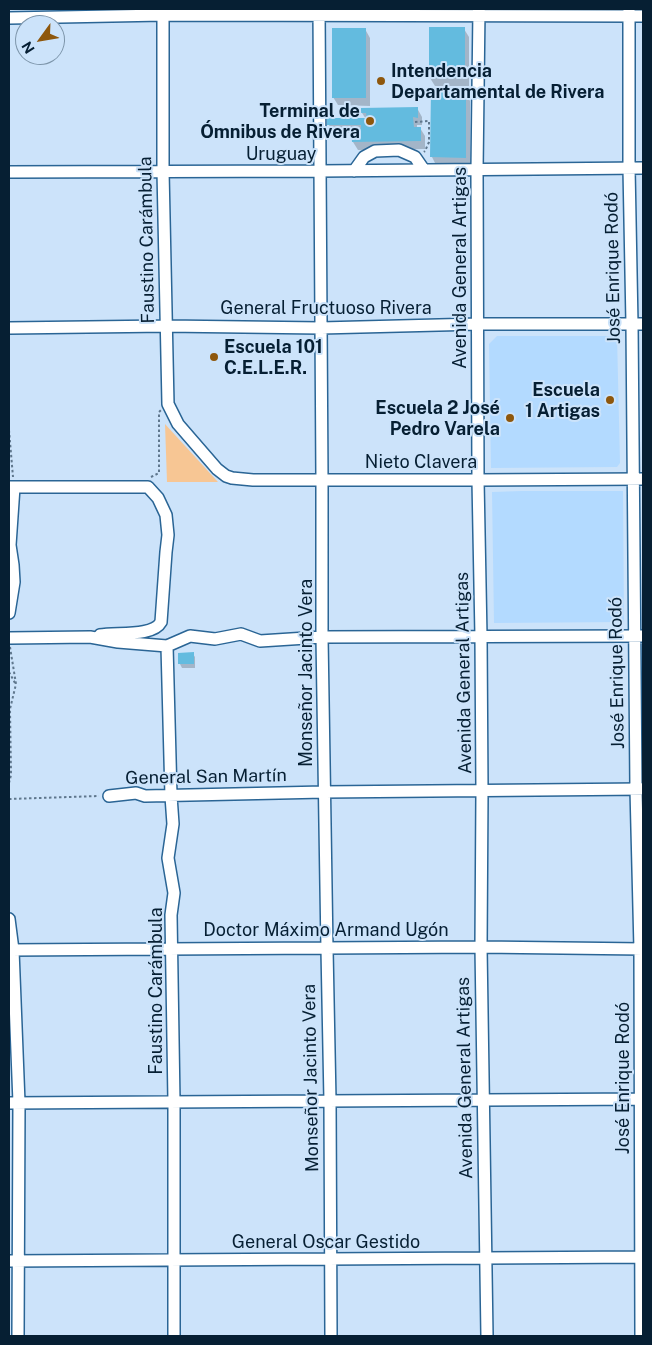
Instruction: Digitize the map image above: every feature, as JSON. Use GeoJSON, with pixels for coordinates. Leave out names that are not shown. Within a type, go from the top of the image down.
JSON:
{"type":"FeatureCollection","features":[{"type":"Feature","properties":{"kind":"street"},"geometry":{"type":"LineString","coordinates":[[9,18],[163,12],[629,13],[643,16]]}},
{"type":"Feature","properties":{"kind":"street","name":"Faustino Carámbula"},"geometry":{"type":"LineString","coordinates":[[163,12],[163,171],[168,404],[178,424],[207,458]]}},
{"type":"Feature","properties":{"kind":"street","name":"Monseñor Jacinto Vera"},"geometry":{"type":"LineString","coordinates":[[319,12],[322,637],[330,1101],[331,1336]]}},
{"type":"Feature","properties":{"kind":"street","name":"Avenida General Artigas"},"geometry":{"type":"LineString","coordinates":[[479,13],[478,480],[482,637],[481,947],[486,1336]]}},
{"type":"Feature","properties":{"kind":"street","name":"José Enrique Rodó"},"geometry":{"type":"LineString","coordinates":[[629,13],[629,168],[638,324],[642,949],[641,1336]]}},
{"type":"Feature","properties":{"kind":"street"},"geometry":{"type":"LineString","coordinates":[[354,171],[364,157],[375,151],[399,150],[415,157],[424,170]]}},
{"type":"Feature","properties":{"kind":"street","name":"Uruguay"},"geometry":{"type":"LineString","coordinates":[[9,172],[643,168]]}},
{"type":"Feature","properties":{"kind":"street","name":"General Fructuoso Rivera"},"geometry":{"type":"LineString","coordinates":[[9,328],[166,326],[321,328],[478,324],[638,324]]}},
{"type":"Feature","properties":{"kind":"street","name":"Nieto Clavera"},"geometry":{"type":"LineString","coordinates":[[207,458],[226,476],[238,479],[478,480],[638,478]]}},
{"type":"Feature","properties":{"kind":"street"},"geometry":{"type":"LineString","coordinates":[[9,613],[14,582],[10,545],[11,487],[148,488],[158,498],[166,515],[168,535],[162,614],[159,627],[145,632],[90,637],[9,640]]}},
{"type":"Feature","properties":{"kind":"street"},"geometry":{"type":"LineString","coordinates":[[90,637],[118,642],[168,646],[190,636],[215,638],[241,634],[260,640],[322,637],[639,636]]}},
{"type":"Feature","properties":{"kind":"street","name":"Faustino Carámbula"},"geometry":{"type":"LineString","coordinates":[[168,646],[173,824],[168,858],[174,892],[171,915],[174,1102],[174,1336]]}},
{"type":"Feature","properties":{"kind":"street","name":"General San Martín"},"geometry":{"type":"LineString","coordinates":[[109,796],[136,793],[145,796],[171,796],[324,792],[640,789]]}},
{"type":"Feature","properties":{"kind":"street"},"geometry":{"type":"LineString","coordinates":[[9,919],[14,1103],[13,1261],[18,1336]]}},
{"type":"Feature","properties":{"kind":"street","name":"Doctor Máximo Armand Ugón"},"geometry":{"type":"LineString","coordinates":[[11,950],[481,947],[642,949]]}},
{"type":"Feature","properties":{"kind":"street"},"geometry":{"type":"LineString","coordinates":[[14,1103],[642,1099]]}},
{"type":"Feature","properties":{"kind":"street","name":"General Oscar Gestido"},"geometry":{"type":"LineString","coordinates":[[13,1261],[642,1257]]}},
{"type":"Feature","properties":{"kind":"path"},"geometry":{"type":"LineString","coordinates":[[414,122],[429,120],[429,142]]}},
{"type":"Feature","properties":{"kind":"path"},"geometry":{"type":"LineString","coordinates":[[148,488],[148,478],[159,473],[159,412],[168,404]]}},
{"type":"Feature","properties":{"kind":"path"},"geometry":{"type":"LineString","coordinates":[[9,430],[11,487]]}},
{"type":"Feature","properties":{"kind":"path"},"geometry":{"type":"LineString","coordinates":[[9,640],[16,684],[10,709],[12,775],[9,783]]}},
{"type":"Feature","properties":{"kind":"path"},"geometry":{"type":"LineString","coordinates":[[9,672],[16,684]]}},
{"type":"Feature","properties":{"kind":"path","name":"General San Martín"},"geometry":{"type":"LineString","coordinates":[[9,799],[109,796]]}},
{"type":"Feature","properties":{"kind":"shaded area"},"geometry":{"type":"Polygon","coordinates":[[[497,336],[617,336],[620,463],[617,467],[491,468],[489,344],[497,336]]]}},
{"type":"Feature","properties":{"kind":"shaded area"},"geometry":{"type":"Polygon","coordinates":[[[165,424],[218,482],[167,482],[165,424]]]}},
{"type":"Feature","properties":{"kind":"shaded area"},"geometry":{"type":"Polygon","coordinates":[[[623,491],[624,622],[494,623],[492,492],[623,491]]]}},
{"type":"Feature","properties":{"kind":"building"},"geometry":{"type":"Polygon","coordinates":[[[429,27],[465,27],[465,78],[429,78],[429,27]]]}},
{"type":"Feature","properties":{"kind":"building"},"geometry":{"type":"Polygon","coordinates":[[[332,28],[366,28],[366,98],[332,98],[332,28]]]}},
{"type":"Feature","properties":{"kind":"building"},"geometry":{"type":"Polygon","coordinates":[[[431,91],[466,92],[466,158],[430,157],[431,91]]]}},
{"type":"Feature","properties":{"kind":"building","name":"Terminal de Ómnibus de Rivera"},"geometry":{"type":"Polygon","coordinates":[[[418,107],[418,118],[413,117],[414,127],[421,127],[421,141],[352,142],[351,128],[361,128],[361,125],[327,125],[327,118],[367,118],[366,113],[361,113],[361,108],[418,107]]]}},
{"type":"Feature","properties":{"kind":"building"},"geometry":{"type":"Polygon","coordinates":[[[194,652],[194,664],[178,664],[178,653],[194,652]]]}},
{"type":"Feature","properties":{"kind":"place","name":"Intendencia Departamental de Rivera"},"geometry":{"type":"Point","coordinates":[381,81]}},
{"type":"Feature","properties":{"kind":"place","name":"Terminal de Ómnibus de Rivera"},"geometry":{"type":"Point","coordinates":[370,121]}},
{"type":"Feature","properties":{"kind":"place","name":"Escuela 101 C.E.L.E.R."},"geometry":{"type":"Point","coordinates":[214,357]}},
{"type":"Feature","properties":{"kind":"place","name":"Escuela 1 Artigas"},"geometry":{"type":"Point","coordinates":[610,400]}},
{"type":"Feature","properties":{"kind":"place","name":"Escuela 2 José Pedro Varela"},"geometry":{"type":"Point","coordinates":[510,418]}}]}
